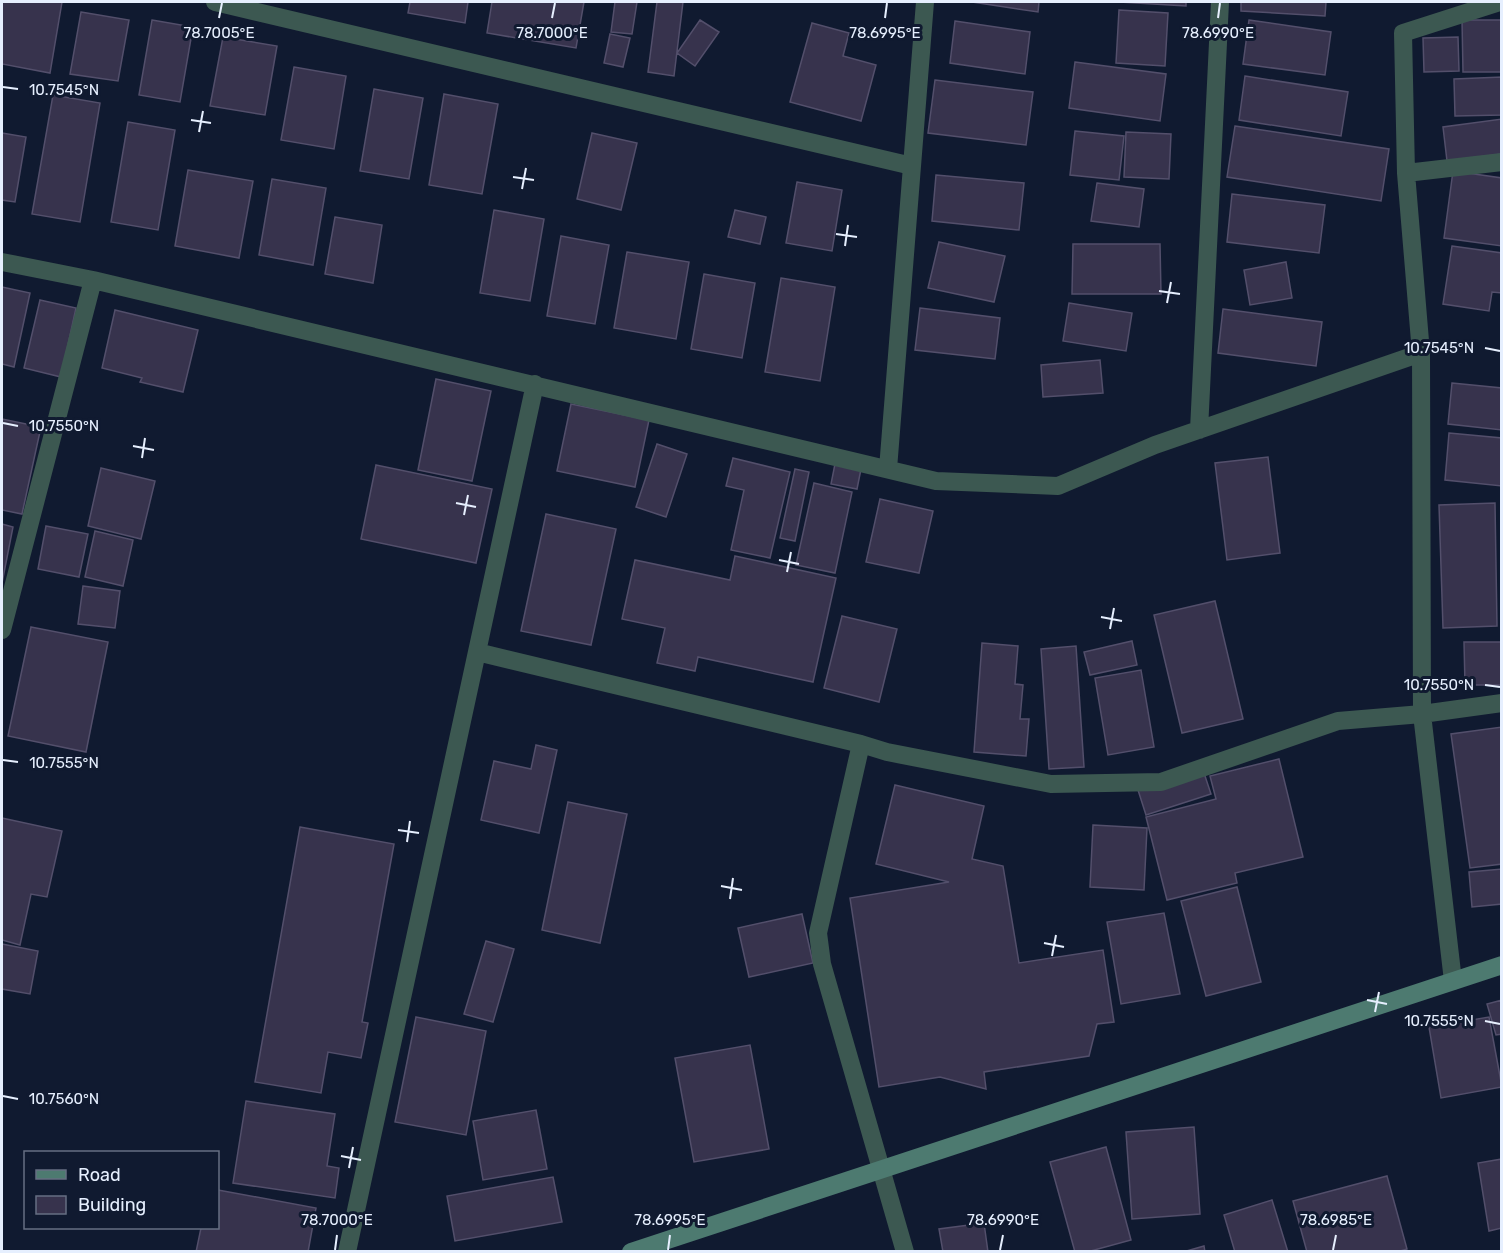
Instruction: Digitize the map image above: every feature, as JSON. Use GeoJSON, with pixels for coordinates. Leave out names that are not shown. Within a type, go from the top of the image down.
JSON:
{"type":"FeatureCollection","features":[{"type":"Feature","properties":{"kind":"street"},"geometry":{"type":"LineString","coordinates":[[215,2],[912,166]]}},
{"type":"Feature","properties":{"kind":"street"},"geometry":{"type":"LineString","coordinates":[[888,469],[925,2]]}},
{"type":"Feature","properties":{"kind":"street"},"geometry":{"type":"LineString","coordinates":[[1199,430],[1220,2]]}},
{"type":"Feature","properties":{"kind":"street"},"geometry":{"type":"LineString","coordinates":[[1452,981],[1422,714],[1422,353],[1406,172],[1403,33],[1500,2]]}},
{"type":"Feature","properties":{"kind":"street"},"geometry":{"type":"LineString","coordinates":[[1406,172],[1502,162]]}},
{"type":"Feature","properties":{"kind":"street"},"geometry":{"type":"LineString","coordinates":[[2,261],[93,279],[936,481],[1058,486],[1155,445],[1422,353]]}},
{"type":"Feature","properties":{"kind":"street"},"geometry":{"type":"LineString","coordinates":[[2,630],[93,279]]}},
{"type":"Feature","properties":{"kind":"street"},"geometry":{"type":"LineString","coordinates":[[347,1251],[535,384]]}},
{"type":"Feature","properties":{"kind":"street"},"geometry":{"type":"LineString","coordinates":[[477,652],[887,752],[1051,784],[1161,782],[1338,721],[1422,714],[1502,703]]}},
{"type":"Feature","properties":{"kind":"street"},"geometry":{"type":"LineString","coordinates":[[861,744],[818,933],[822,964],[883,1168],[905,1251]]}},
{"type":"Feature","properties":{"kind":"street"},"geometry":{"type":"LineString","coordinates":[[631,1251],[1502,965]]}},
{"type":"Feature","properties":{"kind":"building"},"geometry":{"type":"Polygon","coordinates":[[[2,2],[62,2],[50,73],[2,64],[2,2]]]}},
{"type":"Feature","properties":{"kind":"building"},"geometry":{"type":"Polygon","coordinates":[[[410,2],[468,2],[465,23],[408,13],[410,2]]]}},
{"type":"Feature","properties":{"kind":"building"},"geometry":{"type":"Polygon","coordinates":[[[492,2],[584,2],[576,48],[487,33],[492,2]]]}},
{"type":"Feature","properties":{"kind":"building"},"geometry":{"type":"Polygon","coordinates":[[[615,2],[637,2],[632,34],[611,32],[615,2]]]}},
{"type":"Feature","properties":{"kind":"building"},"geometry":{"type":"Polygon","coordinates":[[[657,2],[683,2],[674,76],[648,72],[657,2]]]}},
{"type":"Feature","properties":{"kind":"building"},"geometry":{"type":"Polygon","coordinates":[[[972,2],[1039,2],[1038,12],[972,2]]]}},
{"type":"Feature","properties":{"kind":"building"},"geometry":{"type":"Polygon","coordinates":[[[1119,2],[1186,2],[1186,6],[1119,2]]]}},
{"type":"Feature","properties":{"kind":"building"},"geometry":{"type":"Polygon","coordinates":[[[1241,2],[1326,2],[1325,16],[1241,11],[1241,2]]]}},
{"type":"Feature","properties":{"kind":"building"},"geometry":{"type":"Polygon","coordinates":[[[1119,10],[1168,13],[1165,66],[1116,63],[1119,10]]]}},
{"type":"Feature","properties":{"kind":"building"},"geometry":{"type":"Polygon","coordinates":[[[81,12],[129,20],[118,81],[70,74],[81,12]]]}},
{"type":"Feature","properties":{"kind":"building"},"geometry":{"type":"Polygon","coordinates":[[[152,20],[193,27],[180,102],[139,95],[152,20]]]}},
{"type":"Feature","properties":{"kind":"building"},"geometry":{"type":"Polygon","coordinates":[[[700,20],[719,32],[695,66],[677,53],[700,20]]]}},
{"type":"Feature","properties":{"kind":"building"},"geometry":{"type":"Polygon","coordinates":[[[1249,20],[1331,32],[1325,75],[1243,64],[1249,20]]]}},
{"type":"Feature","properties":{"kind":"building"},"geometry":{"type":"Polygon","coordinates":[[[1462,20],[1502,20],[1502,72],[1463,72],[1462,20]]]}},
{"type":"Feature","properties":{"kind":"building"},"geometry":{"type":"Polygon","coordinates":[[[955,21],[1030,32],[1025,74],[950,63],[955,21]]]}},
{"type":"Feature","properties":{"kind":"building"},"geometry":{"type":"Polygon","coordinates":[[[812,23],[849,33],[843,56],[876,65],[861,121],[790,102],[812,23]]]}},
{"type":"Feature","properties":{"kind":"building"},"geometry":{"type":"Polygon","coordinates":[[[610,34],[630,38],[623,67],[604,63],[610,34]]]}},
{"type":"Feature","properties":{"kind":"building"},"geometry":{"type":"Polygon","coordinates":[[[223,37],[277,46],[265,115],[210,106],[223,37]]]}},
{"type":"Feature","properties":{"kind":"building"},"geometry":{"type":"Polygon","coordinates":[[[1458,37],[1459,71],[1424,72],[1423,38],[1458,37]]]}},
{"type":"Feature","properties":{"kind":"building"},"geometry":{"type":"Polygon","coordinates":[[[1075,62],[1166,74],[1160,121],[1069,108],[1075,62]]]}},
{"type":"Feature","properties":{"kind":"building"},"geometry":{"type":"Polygon","coordinates":[[[294,67],[346,76],[334,149],[281,140],[294,67]]]}},
{"type":"Feature","properties":{"kind":"building"},"geometry":{"type":"Polygon","coordinates":[[[1245,76],[1348,92],[1341,136],[1239,120],[1245,76]]]}},
{"type":"Feature","properties":{"kind":"building"},"geometry":{"type":"Polygon","coordinates":[[[1502,77],[1502,115],[1455,116],[1454,79],[1502,77]]]}},
{"type":"Feature","properties":{"kind":"building"},"geometry":{"type":"Polygon","coordinates":[[[935,80],[1033,92],[1026,145],[928,133],[935,80]]]}},
{"type":"Feature","properties":{"kind":"building"},"geometry":{"type":"Polygon","coordinates":[[[374,89],[423,98],[409,179],[360,171],[374,89]]]}},
{"type":"Feature","properties":{"kind":"building"},"geometry":{"type":"Polygon","coordinates":[[[444,94],[498,104],[482,194],[429,185],[444,94]]]}},
{"type":"Feature","properties":{"kind":"building"},"geometry":{"type":"Polygon","coordinates":[[[53,95],[100,103],[80,222],[32,214],[53,95]]]}},
{"type":"Feature","properties":{"kind":"building"},"geometry":{"type":"Polygon","coordinates":[[[1502,119],[1502,154],[1447,161],[1443,127],[1502,119]]]}},
{"type":"Feature","properties":{"kind":"building"},"geometry":{"type":"Polygon","coordinates":[[[128,122],[175,130],[158,230],[111,222],[128,122]]]}},
{"type":"Feature","properties":{"kind":"building"},"geometry":{"type":"Polygon","coordinates":[[[1235,126],[1389,149],[1381,201],[1227,177],[1235,126]]]}},
{"type":"Feature","properties":{"kind":"building"},"geometry":{"type":"Polygon","coordinates":[[[1075,131],[1124,136],[1119,180],[1070,175],[1075,131]]]}},
{"type":"Feature","properties":{"kind":"building"},"geometry":{"type":"Polygon","coordinates":[[[1126,132],[1171,134],[1169,179],[1124,177],[1126,132]]]}},
{"type":"Feature","properties":{"kind":"building"},"geometry":{"type":"Polygon","coordinates":[[[2,133],[26,137],[15,202],[2,200],[2,133]]]}},
{"type":"Feature","properties":{"kind":"building"},"geometry":{"type":"Polygon","coordinates":[[[592,133],[637,143],[621,210],[577,199],[592,133]]]}},
{"type":"Feature","properties":{"kind":"building"},"geometry":{"type":"Polygon","coordinates":[[[188,170],[253,181],[239,258],[175,246],[188,170]]]}},
{"type":"Feature","properties":{"kind":"building"},"geometry":{"type":"Polygon","coordinates":[[[1453,171],[1502,178],[1502,246],[1444,238],[1453,171]]]}},
{"type":"Feature","properties":{"kind":"building"},"geometry":{"type":"Polygon","coordinates":[[[936,175],[1024,183],[1019,230],[932,221],[936,175]]]}},
{"type":"Feature","properties":{"kind":"building"},"geometry":{"type":"Polygon","coordinates":[[[272,179],[326,188],[313,265],[259,255],[272,179]]]}},
{"type":"Feature","properties":{"kind":"building"},"geometry":{"type":"Polygon","coordinates":[[[797,182],[842,190],[832,251],[786,243],[797,182]]]}},
{"type":"Feature","properties":{"kind":"building"},"geometry":{"type":"Polygon","coordinates":[[[1097,183],[1144,189],[1139,227],[1091,221],[1097,183]]]}},
{"type":"Feature","properties":{"kind":"building"},"geometry":{"type":"Polygon","coordinates":[[[1232,194],[1325,205],[1319,253],[1227,242],[1232,194]]]}},
{"type":"Feature","properties":{"kind":"building"},"geometry":{"type":"Polygon","coordinates":[[[494,210],[544,219],[530,301],[480,293],[494,210]]]}},
{"type":"Feature","properties":{"kind":"building"},"geometry":{"type":"Polygon","coordinates":[[[735,210],[766,217],[760,244],[728,237],[735,210]]]}},
{"type":"Feature","properties":{"kind":"building"},"geometry":{"type":"Polygon","coordinates":[[[335,217],[382,225],[373,283],[325,274],[335,217]]]}},
{"type":"Feature","properties":{"kind":"building"},"geometry":{"type":"Polygon","coordinates":[[[561,236],[609,245],[595,324],[547,316],[561,236]]]}},
{"type":"Feature","properties":{"kind":"building"},"geometry":{"type":"Polygon","coordinates":[[[939,242],[1005,256],[994,302],[928,288],[939,242]]]}},
{"type":"Feature","properties":{"kind":"building"},"geometry":{"type":"Polygon","coordinates":[[[1073,244],[1160,244],[1161,294],[1072,294],[1073,244]]]}},
{"type":"Feature","properties":{"kind":"building"},"geometry":{"type":"Polygon","coordinates":[[[1452,246],[1502,253],[1502,293],[1492,292],[1489,311],[1443,304],[1452,246]]]}},
{"type":"Feature","properties":{"kind":"building"},"geometry":{"type":"Polygon","coordinates":[[[627,252],[689,262],[676,339],[614,328],[627,252]]]}},
{"type":"Feature","properties":{"kind":"building"},"geometry":{"type":"Polygon","coordinates":[[[1286,262],[1292,298],[1250,305],[1244,270],[1286,262]]]}},
{"type":"Feature","properties":{"kind":"building"},"geometry":{"type":"Polygon","coordinates":[[[704,274],[755,283],[742,358],[691,349],[704,274]]]}},
{"type":"Feature","properties":{"kind":"building"},"geometry":{"type":"Polygon","coordinates":[[[781,278],[835,287],[820,381],[765,372],[781,278]]]}},
{"type":"Feature","properties":{"kind":"building"},"geometry":{"type":"Polygon","coordinates":[[[2,287],[30,293],[14,367],[2,364],[2,287]]]}},
{"type":"Feature","properties":{"kind":"building"},"geometry":{"type":"Polygon","coordinates":[[[40,300],[76,308],[61,377],[24,368],[40,300]]]}},
{"type":"Feature","properties":{"kind":"building"},"geometry":{"type":"Polygon","coordinates":[[[1069,303],[1132,313],[1126,351],[1063,341],[1069,303]]]}},
{"type":"Feature","properties":{"kind":"building"},"geometry":{"type":"Polygon","coordinates":[[[920,308],[1000,318],[995,359],[915,350],[920,308]]]}},
{"type":"Feature","properties":{"kind":"building"},"geometry":{"type":"Polygon","coordinates":[[[1223,309],[1322,322],[1316,366],[1218,353],[1223,309]]]}},
{"type":"Feature","properties":{"kind":"building"},"geometry":{"type":"Polygon","coordinates":[[[115,310],[198,330],[183,392],[140,382],[142,378],[102,368],[115,310]]]}},
{"type":"Feature","properties":{"kind":"building"},"geometry":{"type":"Polygon","coordinates":[[[1100,360],[1103,393],[1043,397],[1041,365],[1100,360]]]}},
{"type":"Feature","properties":{"kind":"building"},"geometry":{"type":"Polygon","coordinates":[[[436,379],[491,391],[472,481],[418,470],[436,379]]]}},
{"type":"Feature","properties":{"kind":"building"},"geometry":{"type":"Polygon","coordinates":[[[1452,383],[1502,388],[1502,430],[1448,424],[1452,383]]]}},
{"type":"Feature","properties":{"kind":"building"},"geometry":{"type":"Polygon","coordinates":[[[571,404],[649,420],[635,487],[557,471],[571,404]]]}},
{"type":"Feature","properties":{"kind":"building"},"geometry":{"type":"Polygon","coordinates":[[[2,419],[41,427],[22,514],[2,510],[2,419]]]}},
{"type":"Feature","properties":{"kind":"building"},"geometry":{"type":"Polygon","coordinates":[[[1449,433],[1502,438],[1502,486],[1445,480],[1449,433]]]}},
{"type":"Feature","properties":{"kind":"building"},"geometry":{"type":"Polygon","coordinates":[[[657,444],[687,454],[666,517],[636,507],[657,444]]]}},
{"type":"Feature","properties":{"kind":"building"},"geometry":{"type":"Polygon","coordinates":[[[1268,457],[1280,553],[1227,560],[1215,463],[1268,457]]]}},
{"type":"Feature","properties":{"kind":"building"},"geometry":{"type":"Polygon","coordinates":[[[733,458],[790,472],[770,558],[731,550],[744,490],[726,486],[733,458]]]}},
{"type":"Feature","properties":{"kind":"building"},"geometry":{"type":"Polygon","coordinates":[[[836,459],[862,464],[857,489],[831,484],[836,459]]]}},
{"type":"Feature","properties":{"kind":"building"},"geometry":{"type":"Polygon","coordinates":[[[376,465],[492,489],[476,563],[361,539],[376,465]]]}},
{"type":"Feature","properties":{"kind":"building"},"geometry":{"type":"Polygon","coordinates":[[[101,468],[155,481],[141,539],[88,526],[101,468]]]}},
{"type":"Feature","properties":{"kind":"building"},"geometry":{"type":"Polygon","coordinates":[[[795,469],[809,472],[795,541],[780,538],[795,469]]]}},
{"type":"Feature","properties":{"kind":"building"},"geometry":{"type":"Polygon","coordinates":[[[814,483],[852,492],[835,573],[796,565],[814,483]]]}},
{"type":"Feature","properties":{"kind":"building"},"geometry":{"type":"Polygon","coordinates":[[[880,499],[933,511],[919,573],[866,562],[880,499]]]}},
{"type":"Feature","properties":{"kind":"building"},"geometry":{"type":"Polygon","coordinates":[[[1495,503],[1497,626],[1443,628],[1439,505],[1495,503]]]}},
{"type":"Feature","properties":{"kind":"building"},"geometry":{"type":"Polygon","coordinates":[[[546,514],[616,529],[591,645],[521,631],[546,514]]]}},
{"type":"Feature","properties":{"kind":"building"},"geometry":{"type":"Polygon","coordinates":[[[2,524],[13,527],[2,583],[2,524]]]}},
{"type":"Feature","properties":{"kind":"building"},"geometry":{"type":"Polygon","coordinates":[[[46,526],[88,534],[79,577],[38,569],[46,526]]]}},
{"type":"Feature","properties":{"kind":"building"},"geometry":{"type":"Polygon","coordinates":[[[95,531],[133,540],[123,586],[85,577],[95,531]]]}},
{"type":"Feature","properties":{"kind":"building"},"geometry":{"type":"Polygon","coordinates":[[[735,556],[836,578],[813,682],[698,657],[695,671],[657,663],[665,628],[622,619],[635,560],[730,580],[735,556]]]}},
{"type":"Feature","properties":{"kind":"building"},"geometry":{"type":"Polygon","coordinates":[[[83,586],[120,591],[115,628],[78,624],[83,586]]]}},
{"type":"Feature","properties":{"kind":"building"},"geometry":{"type":"Polygon","coordinates":[[[1215,601],[1243,719],[1182,733],[1154,615],[1215,601]]]}},
{"type":"Feature","properties":{"kind":"building"},"geometry":{"type":"Polygon","coordinates":[[[842,616],[897,629],[879,702],[824,688],[842,616]]]}},
{"type":"Feature","properties":{"kind":"building"},"geometry":{"type":"Polygon","coordinates":[[[31,627],[108,642],[86,752],[8,736],[31,627]]]}},
{"type":"Feature","properties":{"kind":"building"},"geometry":{"type":"Polygon","coordinates":[[[1132,641],[1137,665],[1090,675],[1084,652],[1132,641]]]}},
{"type":"Feature","properties":{"kind":"building"},"geometry":{"type":"Polygon","coordinates":[[[1464,642],[1502,642],[1502,685],[1465,685],[1464,642]]]}},
{"type":"Feature","properties":{"kind":"building"},"geometry":{"type":"Polygon","coordinates":[[[982,643],[1018,646],[1015,684],[1023,685],[1020,719],[1029,719],[1026,756],[974,752],[982,643]]]}},
{"type":"Feature","properties":{"kind":"building"},"geometry":{"type":"Polygon","coordinates":[[[1076,646],[1084,767],[1049,769],[1041,649],[1076,646]]]}},
{"type":"Feature","properties":{"kind":"building"},"geometry":{"type":"Polygon","coordinates":[[[1141,670],[1154,747],[1108,755],[1095,678],[1141,670]]]}},
{"type":"Feature","properties":{"kind":"building"},"geometry":{"type":"Polygon","coordinates":[[[1502,727],[1502,864],[1470,868],[1451,734],[1502,727]]]}},
{"type":"Feature","properties":{"kind":"building"},"geometry":{"type":"Polygon","coordinates":[[[536,745],[557,750],[539,833],[481,820],[494,761],[531,769],[536,745]]]}},
{"type":"Feature","properties":{"kind":"building"},"geometry":{"type":"Polygon","coordinates":[[[1279,759],[1303,857],[1235,873],[1237,883],[1167,900],[1146,817],[1216,799],[1210,776],[1279,759]]]}},
{"type":"Feature","properties":{"kind":"building"},"geometry":{"type":"Polygon","coordinates":[[[1203,770],[1211,794],[1146,815],[1138,790],[1203,770]]]}},
{"type":"Feature","properties":{"kind":"building"},"geometry":{"type":"Polygon","coordinates":[[[895,785],[984,806],[972,859],[1003,866],[1019,963],[1103,950],[1114,1022],[1097,1024],[1089,1056],[984,1072],[986,1089],[940,1077],[879,1087],[850,898],[949,882],[876,864],[895,785]]]}},
{"type":"Feature","properties":{"kind":"building"},"geometry":{"type":"Polygon","coordinates":[[[568,802],[627,814],[600,943],[542,930],[568,802]]]}},
{"type":"Feature","properties":{"kind":"building"},"geometry":{"type":"Polygon","coordinates":[[[2,818],[62,831],[47,897],[31,894],[20,945],[2,940],[2,818]]]}},
{"type":"Feature","properties":{"kind":"building"},"geometry":{"type":"Polygon","coordinates":[[[1093,825],[1147,828],[1144,890],[1090,887],[1093,825]]]}},
{"type":"Feature","properties":{"kind":"building"},"geometry":{"type":"Polygon","coordinates":[[[300,827],[394,844],[362,1022],[368,1023],[361,1058],[328,1052],[321,1093],[255,1082],[300,827]]]}},
{"type":"Feature","properties":{"kind":"building"},"geometry":{"type":"Polygon","coordinates":[[[1502,869],[1502,904],[1472,907],[1469,872],[1502,869]]]}},
{"type":"Feature","properties":{"kind":"building"},"geometry":{"type":"Polygon","coordinates":[[[1237,887],[1261,982],[1206,996],[1181,901],[1237,887]]]}},
{"type":"Feature","properties":{"kind":"building"},"geometry":{"type":"Polygon","coordinates":[[[1164,913],[1180,994],[1121,1004],[1107,922],[1164,913]]]}},
{"type":"Feature","properties":{"kind":"building"},"geometry":{"type":"Polygon","coordinates":[[[802,914],[813,963],[749,977],[738,928],[802,914]]]}},
{"type":"Feature","properties":{"kind":"building"},"geometry":{"type":"Polygon","coordinates":[[[486,941],[514,949],[493,1022],[464,1014],[486,941]]]}},
{"type":"Feature","properties":{"kind":"building"},"geometry":{"type":"Polygon","coordinates":[[[2,944],[38,951],[30,994],[2,989],[2,944]]]}},
{"type":"Feature","properties":{"kind":"building"},"geometry":{"type":"Polygon","coordinates":[[[1502,1000],[1502,1034],[1496,1035],[1487,1004],[1502,1000]]]}},
{"type":"Feature","properties":{"kind":"building"},"geometry":{"type":"Polygon","coordinates":[[[416,1017],[486,1031],[466,1135],[395,1122],[416,1017]]]}},
{"type":"Feature","properties":{"kind":"building"},"geometry":{"type":"Polygon","coordinates":[[[1489,1017],[1502,1087],[1441,1098],[1429,1027],[1489,1017]]]}},
{"type":"Feature","properties":{"kind":"building"},"geometry":{"type":"Polygon","coordinates":[[[750,1045],[769,1149],[694,1162],[675,1058],[750,1045]]]}},
{"type":"Feature","properties":{"kind":"building"},"geometry":{"type":"Polygon","coordinates":[[[246,1101],[335,1114],[327,1166],[339,1168],[335,1198],[233,1183],[246,1101]]]}},
{"type":"Feature","properties":{"kind":"building"},"geometry":{"type":"Polygon","coordinates":[[[536,1110],[547,1169],[483,1180],[473,1121],[536,1110]]]}},
{"type":"Feature","properties":{"kind":"building"},"geometry":{"type":"Polygon","coordinates":[[[1194,1127],[1200,1214],[1132,1219],[1126,1132],[1194,1127]]]}},
{"type":"Feature","properties":{"kind":"building"},"geometry":{"type":"Polygon","coordinates":[[[1106,1147],[1131,1240],[1087,1252],[1075,1252],[1050,1162],[1106,1147]]]}},
{"type":"Feature","properties":{"kind":"building"},"geometry":{"type":"Polygon","coordinates":[[[1502,1159],[1502,1228],[1489,1231],[1478,1163],[1502,1159]]]}},
{"type":"Feature","properties":{"kind":"building"},"geometry":{"type":"Polygon","coordinates":[[[1387,1176],[1407,1249],[1397,1252],[1307,1252],[1293,1201],[1387,1176]]]}},
{"type":"Feature","properties":{"kind":"building"},"geometry":{"type":"Polygon","coordinates":[[[553,1177],[562,1222],[455,1241],[447,1196],[553,1177]]]}},
{"type":"Feature","properties":{"kind":"building"},"geometry":{"type":"Polygon","coordinates":[[[219,1190],[316,1208],[308,1252],[196,1252],[201,1229],[219,1229],[219,1190]]]}},
{"type":"Feature","properties":{"kind":"building"},"geometry":{"type":"Polygon","coordinates":[[[1272,1200],[1288,1252],[1235,1252],[1224,1215],[1272,1200]]]}},
{"type":"Feature","properties":{"kind":"building"},"geometry":{"type":"Polygon","coordinates":[[[984,1223],[988,1252],[943,1252],[939,1229],[984,1223]]]}},
{"type":"Feature","properties":{"kind":"building"},"geometry":{"type":"Polygon","coordinates":[[[1204,1246],[1205,1252],[1183,1252],[1204,1246]]]}}]}
